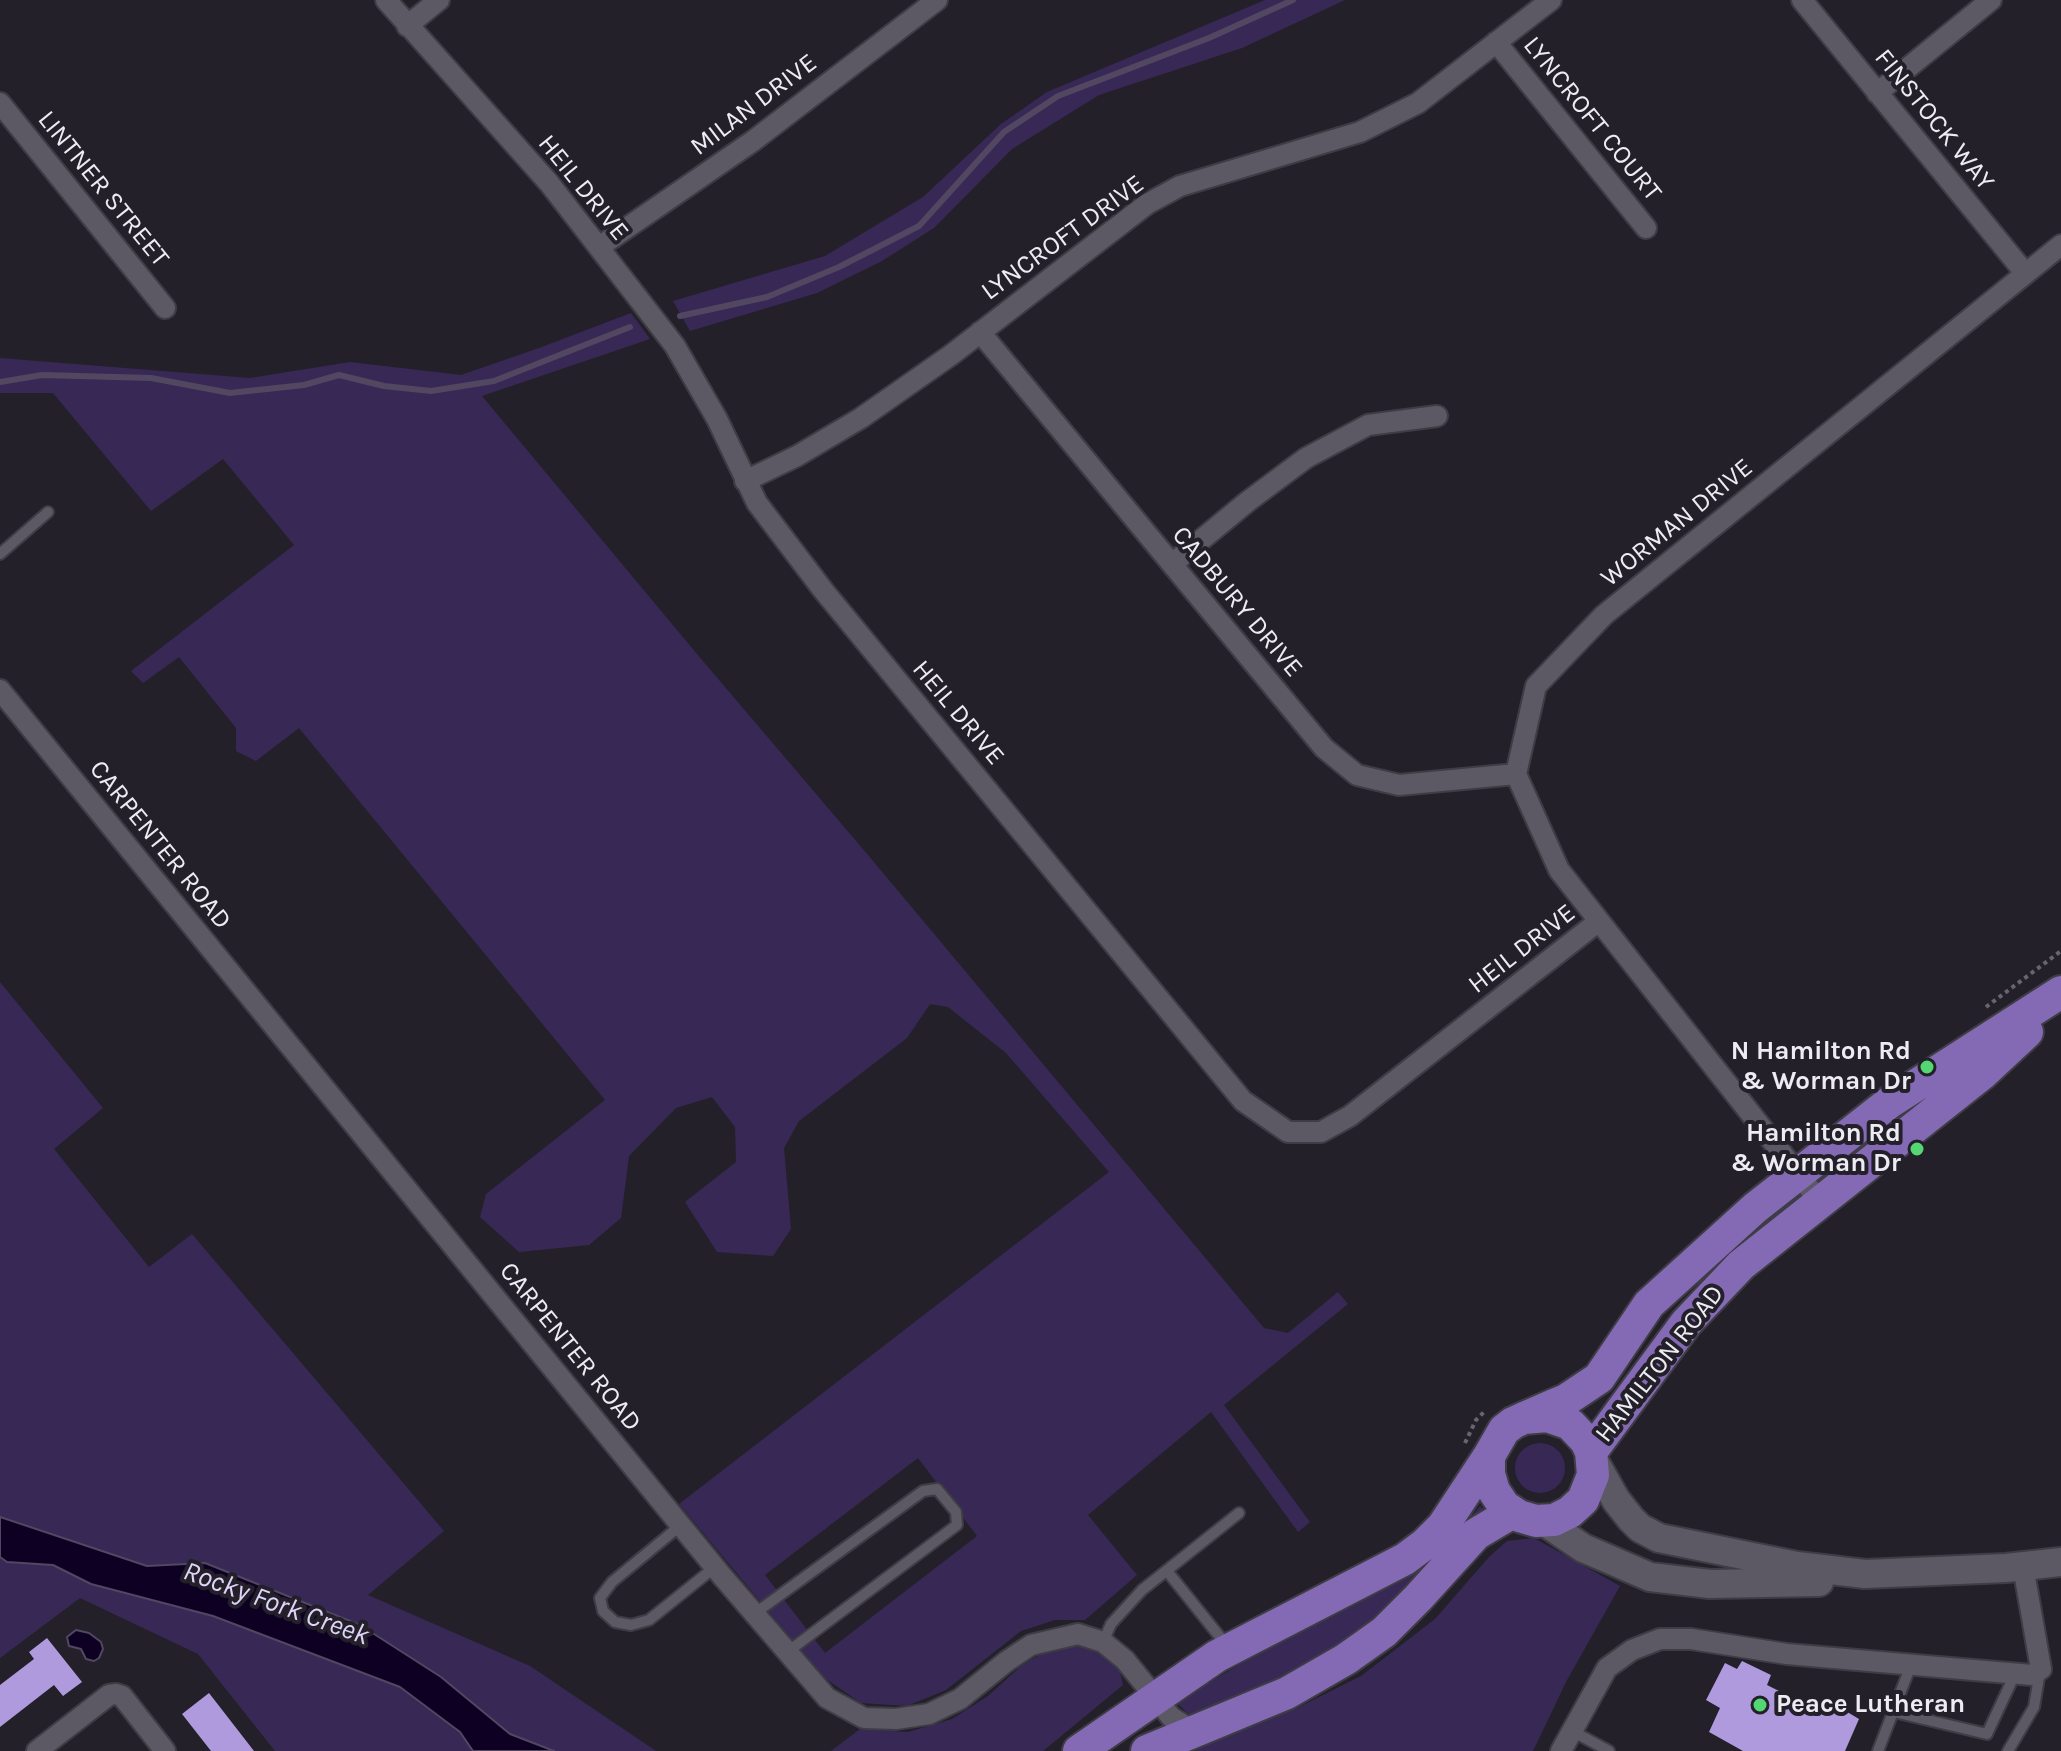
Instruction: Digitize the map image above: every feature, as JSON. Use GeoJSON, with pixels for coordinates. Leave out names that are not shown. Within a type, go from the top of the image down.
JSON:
{"type":"FeatureCollection","features":[{"type":"Feature","properties":{"kind":"main road","name":"HAMILTON ROAD"},"geometry":{"type":"LineString","coordinates":[[1563,1409],[1586,1403],[1611,1382],[1674,1283],[1725,1233],[1890,1102],[2061,992]]}},
{"type":"Feature","properties":{"kind":"main road","name":"HAMILTON ROAD"},"geometry":{"type":"LineString","coordinates":[[1592,1465],[1646,1374],[1699,1308],[1741,1265],[1982,1074],[2061,1000]]}},
{"type":"Feature","properties":{"kind":"main road"},"geometry":{"type":"LineString","coordinates":[[1079,1751],[1155,1696],[1229,1649],[1312,1605],[1376,1576],[1415,1552],[1443,1526],[1476,1452],[1524,1418],[1563,1409],[1579,1431],[1619,1527],[1632,1540],[1650,1550],[1725,1565],[1774,1561],[1865,1574]]}},
{"type":"Feature","properties":{"kind":"main road"},"geometry":{"type":"LineString","coordinates":[[1476,1452],[1504,1506],[1583,1548],[1650,1577],[1710,1584],[1827,1582],[1865,1574],[2061,1562]]}},
{"type":"Feature","properties":{"kind":"main road"},"geometry":{"type":"LineString","coordinates":[[1147,1751],[1204,1728],[1263,1713],[1299,1698],[1346,1672],[1428,1608],[1475,1554],[1496,1537],[1530,1518],[1554,1520],[1570,1512],[1583,1500],[1592,1465]]}},
{"type":"Feature","properties":{"kind":"street","name":"HEIL DRIVE"},"geometry":{"type":"LineString","coordinates":[[386,0],[549,183],[675,346],[717,419],[757,503],[823,590],[1243,1101],[1288,1132],[1321,1132],[1350,1116],[1599,921]]}},
{"type":"Feature","properties":{"kind":"street"},"geometry":{"type":"LineString","coordinates":[[407,26],[439,0]]}},
{"type":"Feature","properties":{"kind":"street","name":"MILAN DRIVE"},"geometry":{"type":"LineString","coordinates":[[599,247],[753,141],[937,0]]}},
{"type":"Feature","properties":{"kind":"street","name":"LYNCROFT DRIVE"},"geometry":{"type":"LineString","coordinates":[[745,481],[797,456],[861,418],[980,332],[1147,204],[1180,186],[1360,132],[1418,103],[1551,0]]}},
{"type":"Feature","properties":{"kind":"street","name":"FINSTOCK WAY"},"geometry":{"type":"LineString","coordinates":[[1802,0],[2025,273]]}},
{"type":"Feature","properties":{"kind":"street"},"geometry":{"type":"LineString","coordinates":[[1877,93],[1991,0]]}},
{"type":"Feature","properties":{"kind":"street","name":"LYNCROFT COURT"},"geometry":{"type":"LineString","coordinates":[[1496,42],[1646,228]]}},
{"type":"Feature","properties":{"kind":"street","name":"LINTNER STREET"},"geometry":{"type":"LineString","coordinates":[[0,103],[165,308]]}},
{"type":"Feature","properties":{"kind":"street","name":"WORMAN DRIVE"},"geometry":{"type":"LineString","coordinates":[[1516,774],[1536,686],[1604,615],[2061,245]]}},
{"type":"Feature","properties":{"kind":"street","name":"CADBURY DRIVE"},"geometry":{"type":"LineString","coordinates":[[980,332],[1324,748],[1357,775],[1399,785],[1516,774]]}},
{"type":"Feature","properties":{"kind":"street"},"geometry":{"type":"LineString","coordinates":[[1172,564],[1306,458],[1368,425],[1437,416]]}},
{"type":"Feature","properties":{"kind":"street","name":"CARPENTER ROAD"},"geometry":{"type":"LineString","coordinates":[[0,690],[715,1567],[827,1698],[864,1718],[896,1719],[929,1714],[960,1699],[1031,1645],[1078,1634],[1103,1642]]}},
{"type":"Feature","properties":{"kind":"street"},"geometry":{"type":"LineString","coordinates":[[1516,774],[1559,870],[1821,1203]]}},
{"type":"Feature","properties":{"kind":"street"},"geometry":{"type":"LineString","coordinates":[[1561,1751],[1607,1668],[1632,1650],[1660,1639],[1691,1639],[1787,1654],[2032,1675],[2041,1669],[2023,1566]]}},
{"type":"Feature","properties":{"kind":"street"},"geometry":{"type":"LineString","coordinates":[[1103,1642],[1125,1660],[1171,1717],[1204,1728]]}},
{"type":"Feature","properties":{"kind":"street"},"geometry":{"type":"LineString","coordinates":[[37,1751],[109,1695],[116,1694],[122,1696],[165,1751]]}},
{"type":"Feature","properties":{"kind":"lane"},"geometry":{"type":"LineString","coordinates":[[0,554],[48,512]]}},
{"type":"Feature","properties":{"kind":"lane"},"geometry":{"type":"LineString","coordinates":[[754,1614],[923,1491],[937,1489],[956,1512],[957,1525],[786,1653]]}},
{"type":"Feature","properties":{"kind":"lane"},"geometry":{"type":"LineString","coordinates":[[1103,1642],[1123,1608],[1239,1513]]}},
{"type":"Feature","properties":{"kind":"lane"},"geometry":{"type":"LineString","coordinates":[[681,1525],[612,1582],[600,1598],[603,1611],[615,1622],[631,1625],[649,1620],[715,1567]]}},
{"type":"Feature","properties":{"kind":"lane"},"geometry":{"type":"LineString","coordinates":[[1167,1571],[1229,1649]]}},
{"type":"Feature","properties":{"kind":"lane"},"geometry":{"type":"LineString","coordinates":[[1878,1751],[1911,1665]]}},
{"type":"Feature","properties":{"kind":"lane"},"geometry":{"type":"LineString","coordinates":[[2008,1751],[2034,1707],[2041,1669]]}},
{"type":"Feature","properties":{"kind":"lane"},"geometry":{"type":"LineString","coordinates":[[1894,1712],[1987,1734],[2015,1673]]}},
{"type":"Feature","properties":{"kind":"lane"},"geometry":{"type":"LineString","coordinates":[[1572,1731],[1609,1751]]}},
{"type":"Feature","properties":{"kind":"path"},"geometry":{"type":"LineString","coordinates":[[1476,1452],[1476,1420],[1493,1405]]}},
{"type":"Feature","properties":{"kind":"shaded area"},"geometry":{"type":"Polygon","coordinates":[[[1265,0],[1345,0],[1242,48],[1099,95],[1012,149],[934,228],[882,261],[817,293],[690,331],[673,301],[825,256],[923,197],[1001,124],[1047,92],[1265,0]]]}},
{"type":"Feature","properties":{"kind":"shaded area"},"geometry":{"type":"Polygon","coordinates":[[[631,313],[650,339],[482,396],[1264,1328],[1288,1333],[1338,1292],[1348,1304],[1224,1405],[1310,1522],[1298,1532],[1211,1412],[1088,1515],[1137,1575],[1085,1620],[1055,1620],[1021,1631],[946,1690],[907,1706],[861,1703],[823,1677],[679,1504],[1109,1172],[1006,1053],[948,1007],[930,1004],[907,1038],[799,1121],[784,1148],[791,1229],[773,1256],[717,1252],[685,1202],[736,1162],[735,1127],[712,1097],[676,1108],[629,1156],[621,1218],[589,1245],[519,1252],[480,1217],[486,1194],[605,1100],[299,728],[256,761],[236,751],[236,728],[179,657],[143,683],[131,671],[294,545],[223,459],[151,511],[53,393],[0,393],[0,358],[250,378],[350,362],[461,375],[631,313]],[[918,1458],[765,1575],[825,1653],[977,1536],[918,1458]]]}},
{"type":"Feature","properties":{"kind":"shaded area"},"geometry":{"type":"Polygon","coordinates":[[[0,982],[103,1108],[54,1149],[149,1267],[192,1234],[444,1531],[368,1595],[530,1666],[656,1751],[554,1751],[510,1734],[441,1677],[205,1564],[147,1566],[0,1517],[0,982]]]}},
{"type":"Feature","properties":{"kind":"shaded area"},"geometry":{"type":"Polygon","coordinates":[[[1540,1443],[1558,1450],[1565,1468],[1558,1486],[1540,1493],[1522,1486],[1515,1468],[1522,1450],[1540,1443]]]}},
{"type":"Feature","properties":{"kind":"shaded area"},"geometry":{"type":"Polygon","coordinates":[[[1480,1506],[1495,1519],[1369,1640],[1208,1715],[1188,1714],[1176,1702],[1297,1631],[1414,1573],[1442,1552],[1480,1506]]]}},
{"type":"Feature","properties":{"kind":"shaded area"},"geometry":{"type":"Polygon","coordinates":[[[1534,1538],[1620,1586],[1566,1682],[1533,1751],[1182,1751],[1299,1707],[1361,1676],[1435,1619],[1507,1541],[1534,1538]]]}},
{"type":"Feature","properties":{"kind":"shaded area"},"geometry":{"type":"Polygon","coordinates":[[[0,1557],[7,1562],[53,1565],[91,1584],[213,1616],[400,1687],[460,1732],[473,1751],[275,1751],[198,1654],[80,1598],[0,1658],[0,1557]]]}},
{"type":"Feature","properties":{"kind":"shaded area"},"geometry":{"type":"Polygon","coordinates":[[[1084,1645],[1104,1656],[1120,1672],[1123,1685],[1043,1751],[831,1751],[860,1729],[908,1732],[952,1719],[988,1696],[1021,1666],[1051,1648],[1084,1645]]]}},
{"type":"Feature","properties":{"kind":"water","name":"Rocky Fork Creek"},"geometry":{"type":"Polygon","coordinates":[[[0,1517],[147,1566],[205,1563],[360,1625],[441,1677],[510,1734],[554,1751],[473,1751],[460,1732],[400,1687],[213,1616],[91,1584],[53,1565],[7,1562],[0,1557],[0,1517]]]}},
{"type":"Feature","properties":{"kind":"water"},"geometry":{"type":"Polygon","coordinates":[[[76,1630],[89,1633],[101,1642],[103,1649],[99,1658],[94,1661],[86,1659],[81,1649],[69,1646],[67,1637],[76,1630]]]}},
{"type":"Feature","properties":{"kind":"building"},"geometry":{"type":"Polygon","coordinates":[[[47,1638],[82,1682],[63,1696],[54,1685],[0,1727],[0,1685],[34,1659],[29,1652],[47,1638]]]}},
{"type":"Feature","properties":{"kind":"building","name":"Peace Lutheran"},"geometry":{"type":"Polygon","coordinates":[[[1742,1661],[1771,1675],[1767,1685],[1823,1713],[1829,1701],[1859,1719],[1845,1751],[1743,1751],[1709,1732],[1720,1708],[1706,1700],[1725,1663],[1737,1669],[1742,1661]]]}},
{"type":"Feature","properties":{"kind":"building"},"geometry":{"type":"Polygon","coordinates":[[[209,1693],[254,1751],[211,1751],[182,1714],[209,1693]]]}},
{"type":"Feature","properties":{"kind":"waterway"},"geometry":{"type":"LineString","coordinates":[[680,316],[767,297],[839,267],[919,226],[1004,132],[1058,96],[1209,38],[1293,0]]}},
{"type":"Feature","properties":{"kind":"waterway"},"geometry":{"type":"LineString","coordinates":[[0,382],[42,375],[151,378],[230,393],[304,385],[339,375],[384,386],[431,391],[494,381],[630,327]]}},
{"type":"Feature","properties":{"kind":"place","name":"N Hamilton Rd & Worman Dr"},"geometry":{"type":"Point","coordinates":[1927,1067]}},
{"type":"Feature","properties":{"kind":"place","name":"Hamilton Rd & Worman Dr"},"geometry":{"type":"Point","coordinates":[1917,1149]}},
{"type":"Feature","properties":{"kind":"place","name":"Peace Lutheran"},"geometry":{"type":"Point","coordinates":[1760,1705]}}]}
